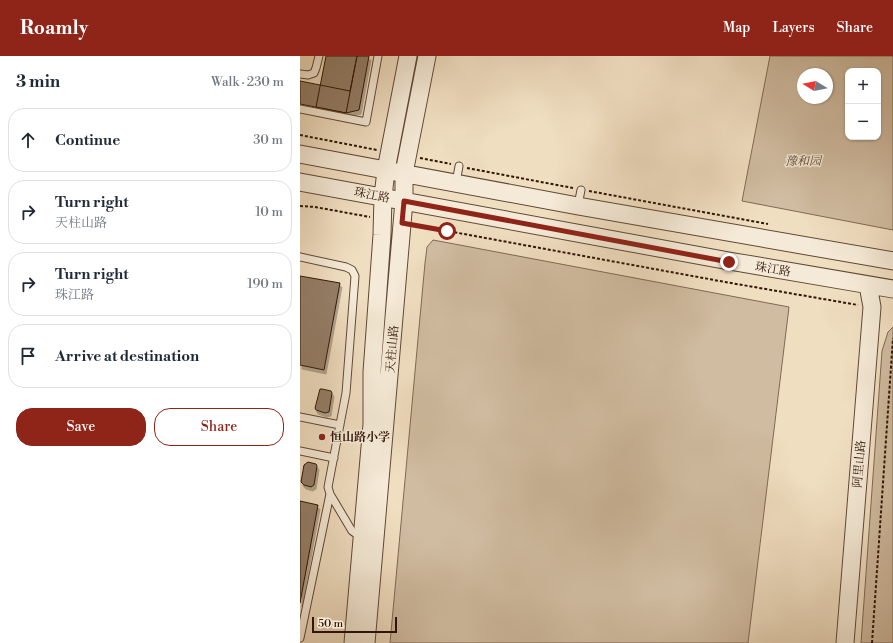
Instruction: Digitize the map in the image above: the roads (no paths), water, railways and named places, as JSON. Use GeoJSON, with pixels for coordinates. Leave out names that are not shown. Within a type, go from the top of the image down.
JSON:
{"type":"FeatureCollection","features":[{"type":"Feature","properties":{"kind":"street","name":"天柱山路"},"geometry":{"type":"LineString","coordinates":[[352,643],[372,424],[372,372],[383,219],[383,197],[389,152],[408,56]]}},
{"type":"Feature","properties":{"kind":"street","name":"天柱山路"},"geometry":{"type":"LineString","coordinates":[[366,643],[404,201],[404,173],[427,56]]}},
{"type":"Feature","properties":{"kind":"street"},"geometry":{"type":"LineString","coordinates":[[300,154],[456,183],[579,198],[893,261]]}},
{"type":"Feature","properties":{"kind":"street","name":"珠江路"},"geometry":{"type":"LineString","coordinates":[[300,182],[729,262],[893,289]]}},
{"type":"Feature","properties":{"kind":"street","name":"阿里山路"},"geometry":{"type":"LineString","coordinates":[[845,643],[872,307],[868,285]]}},
{"type":"Feature","properties":{"kind":"lane"},"geometry":{"type":"LineString","coordinates":[[300,74],[308,75],[314,73],[319,56]]}},
{"type":"Feature","properties":{"kind":"lane"},"geometry":{"type":"LineString","coordinates":[[300,108],[366,122],[378,56]]}},
{"type":"Feature","properties":{"kind":"lane"},"geometry":{"type":"LineString","coordinates":[[456,183],[459,166]]}},
{"type":"Feature","properties":{"kind":"lane"},"geometry":{"type":"LineString","coordinates":[[300,257],[346,267],[352,270],[355,276],[346,393],[328,487],[330,494],[352,531],[362,538]]}},
{"type":"Feature","properties":{"kind":"lane"},"geometry":{"type":"LineString","coordinates":[[300,417],[340,425]]}},
{"type":"Feature","properties":{"kind":"lane"},"geometry":{"type":"LineString","coordinates":[[300,451],[334,458]]}},
{"type":"Feature","properties":{"kind":"lane"},"geometry":{"type":"LineString","coordinates":[[300,638],[330,494]]}},
{"type":"Feature","properties":{"kind":"place","name":"恒山路小学"},"geometry":{"type":"Point","coordinates":[322,437]}},
{"type":"Feature","properties":{"kind":"park label","name":"豫和园"},"geometry":{"type":"Point","coordinates":[803,161]}}]}
